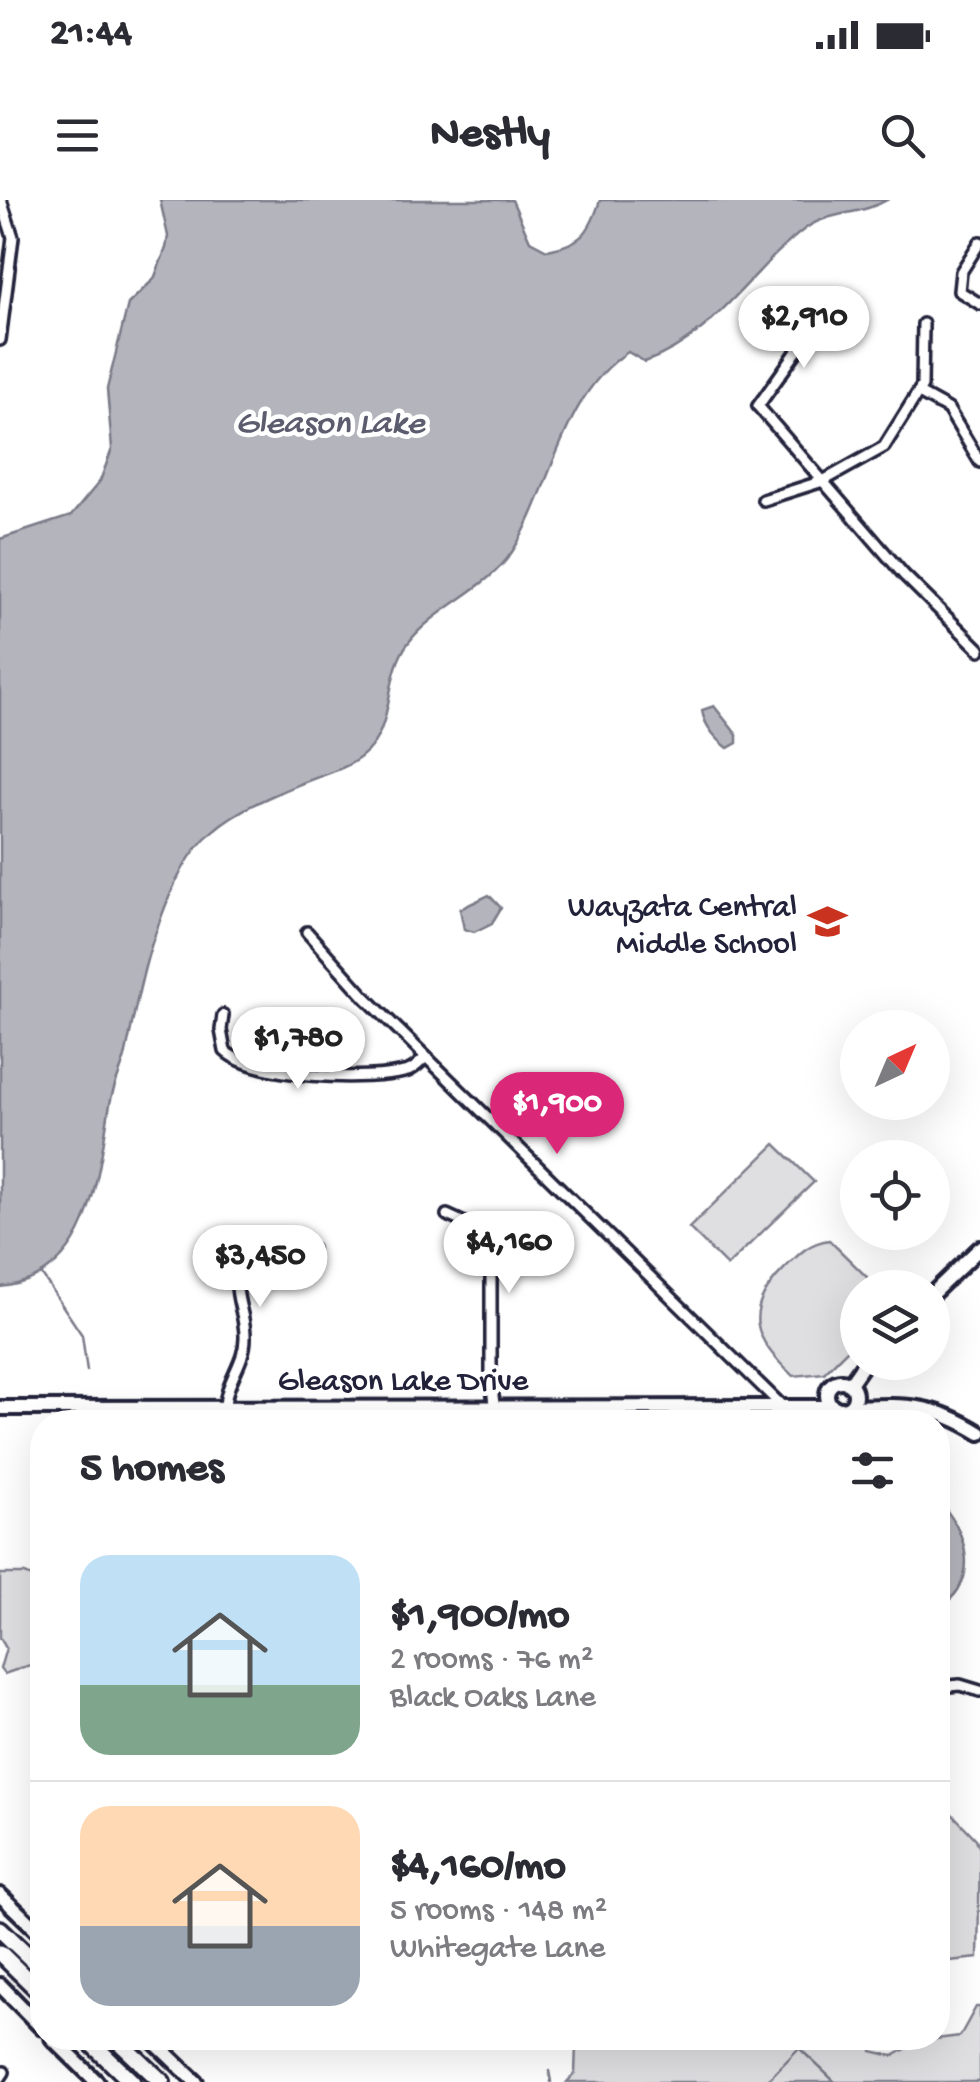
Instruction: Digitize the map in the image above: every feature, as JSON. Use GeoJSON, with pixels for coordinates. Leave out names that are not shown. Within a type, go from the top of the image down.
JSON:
{"type":"FeatureCollection","features":[{"type":"Feature","properties":{"kind":"highway"},"geometry":{"type":"LineString","coordinates":[[0,1928],[30,1957]]}},
{"type":"Feature","properties":{"kind":"highway"},"geometry":{"type":"LineString","coordinates":[[0,1953],[30,1982]]}},
{"type":"Feature","properties":{"kind":"highway"},"geometry":{"type":"LineString","coordinates":[[99,2050],[132,2082]]}},
{"type":"Feature","properties":{"kind":"highway"},"geometry":{"type":"LineString","coordinates":[[128,2050],[162,2082]]}},
{"type":"Feature","properties":{"kind":"main road"},"geometry":{"type":"LineString","coordinates":[[950,1277],[980,1248]]}},
{"type":"Feature","properties":{"kind":"main road"},"geometry":{"type":"LineString","coordinates":[[849,1392],[852,1380]]}},
{"type":"Feature","properties":{"kind":"main road"},"geometry":{"type":"LineString","coordinates":[[849,1392],[855,1380]]}},
{"type":"Feature","properties":{"kind":"main road"},"geometry":{"type":"LineString","coordinates":[[835,1407],[828,1394],[829,1385],[882,1406],[900,1404],[932,1410]]}},
{"type":"Feature","properties":{"kind":"main road","name":"Gleason Lake Drive"},"geometry":{"type":"LineString","coordinates":[[846,1410],[849,1392]]}},
{"type":"Feature","properties":{"kind":"main road","name":"Gleason Lake Drive"},"geometry":{"type":"LineString","coordinates":[[794,1405],[828,1394]]}},
{"type":"Feature","properties":{"kind":"main road","name":"Gleason Lake Drive"},"geometry":{"type":"LineString","coordinates":[[0,1408],[794,1405],[843,1410]]}},
{"type":"Feature","properties":{"kind":"main road"},"geometry":{"type":"LineString","coordinates":[[950,1414],[980,1434]]}},
{"type":"Feature","properties":{"kind":"main road"},"geometry":{"type":"LineString","coordinates":[[0,1895],[30,1924]]}},
{"type":"Feature","properties":{"kind":"main road"},"geometry":{"type":"LineString","coordinates":[[0,1985],[30,2016]]}},
{"type":"Feature","properties":{"kind":"main road"},"geometry":{"type":"LineString","coordinates":[[64,2050],[97,2082]]}},
{"type":"Feature","properties":{"kind":"main road"},"geometry":{"type":"LineString","coordinates":[[163,2050],[196,2082]]}},
{"type":"Feature","properties":{"kind":"street"},"geometry":{"type":"LineString","coordinates":[[0,200],[14,237],[0,340]]}},
{"type":"Feature","properties":{"kind":"street"},"geometry":{"type":"LineString","coordinates":[[980,242],[958,278],[959,292],[980,304]]}},
{"type":"Feature","properties":{"kind":"street"},"geometry":{"type":"LineString","coordinates":[[820,304],[824,313],[758,406],[904,575],[980,650]]}},
{"type":"Feature","properties":{"kind":"street"},"geometry":{"type":"LineString","coordinates":[[764,500],[823,481],[884,447],[919,393],[923,324]]}},
{"type":"Feature","properties":{"kind":"street"},"geometry":{"type":"LineString","coordinates":[[919,393],[948,409],[980,462]]}},
{"type":"Feature","properties":{"kind":"street"},"geometry":{"type":"LineString","coordinates":[[307,932],[426,1056],[794,1405],[795,1410]]}},
{"type":"Feature","properties":{"kind":"street"},"geometry":{"type":"LineString","coordinates":[[223,1015],[220,1030],[225,1052],[250,1067],[374,1074],[406,1072],[426,1056]]}},
{"type":"Feature","properties":{"kind":"street"},"geometry":{"type":"LineString","coordinates":[[447,1216],[482,1232],[491,1244],[490,1378],[496,1410]]}},
{"type":"Feature","properties":{"kind":"street"},"geometry":{"type":"LineString","coordinates":[[225,1406],[246,1341],[236,1284],[244,1262],[266,1248],[312,1249]]}},
{"type":"Feature","properties":{"kind":"street"},"geometry":{"type":"LineString","coordinates":[[140,1406],[140,1410]]}},
{"type":"Feature","properties":{"kind":"street"},"geometry":{"type":"LineString","coordinates":[[950,1686],[980,1691]]}},
{"type":"Feature","properties":{"kind":"shaded area"},"geometry":{"type":"Polygon","coordinates":[[[775,1144],[814,1182],[727,1266],[689,1228],[775,1144]]]}},
{"type":"Feature","properties":{"kind":"shaded area"},"geometry":{"type":"Polygon","coordinates":[[[829,1240],[860,1270],[840,1270],[840,1357],[824,1373],[793,1376],[762,1337],[758,1311],[771,1284],[789,1264],[829,1240]]]}},
{"type":"Feature","properties":{"kind":"shaded area"},"geometry":{"type":"Polygon","coordinates":[[[0,1574],[30,1576],[30,1665],[4,1674],[0,1669],[6,1648],[0,1638],[0,1574]]]}},
{"type":"Feature","properties":{"kind":"shaded area"},"geometry":{"type":"Polygon","coordinates":[[[950,1812],[976,1839],[980,1849],[978,1958],[950,1961],[950,1812]]]}},
{"type":"Feature","properties":{"kind":"shaded area"},"geometry":{"type":"Polygon","coordinates":[[[976,2007],[980,2007],[980,2082],[567,2082],[575,2073],[576,2050],[872,2050],[893,2056],[904,2050],[950,2050],[950,2037],[960,2036],[976,2007]]]}},
{"type":"Feature","properties":{"kind":"water","name":"Gleason Lake"},"geometry":{"type":"Polygon","coordinates":[[[160,200],[512,200],[530,241],[547,250],[582,235],[600,200],[887,200],[806,228],[692,336],[645,362],[628,352],[605,370],[572,418],[512,552],[490,577],[433,618],[401,654],[383,723],[371,747],[349,764],[244,810],[204,839],[177,880],[152,943],[126,1053],[111,1097],[85,1219],[72,1244],[54,1265],[31,1280],[0,1287],[0,539],[71,516],[100,481],[112,449],[107,389],[128,304],[154,279],[166,248],[168,236],[160,200]]]}},
{"type":"Feature","properties":{"kind":"water"},"geometry":{"type":"Polygon","coordinates":[[[714,706],[737,735],[737,743],[728,748],[703,716],[702,710],[714,706]]]}},
{"type":"Feature","properties":{"kind":"water"},"geometry":{"type":"Polygon","coordinates":[[[489,895],[501,908],[492,923],[474,932],[464,929],[460,909],[489,895]]]}},
{"type":"Feature","properties":{"kind":"water"},"geometry":{"type":"Polygon","coordinates":[[[950,1516],[966,1558],[965,1573],[951,1598],[950,1516]]]}},
{"type":"Feature","properties":{"kind":"waterway"},"geometry":{"type":"LineString","coordinates":[[42,1275],[82,1335],[87,1371]]}},
{"type":"Feature","properties":{"kind":"waterway"},"geometry":{"type":"LineString","coordinates":[[766,2082],[797,2050]]}},
{"type":"Feature","properties":{"kind":"waterway"},"geometry":{"type":"LineString","coordinates":[[801,2050],[835,2082]]}},
{"type":"Feature","properties":{"kind":"waterway"},"geometry":{"type":"LineString","coordinates":[[549,2071],[551,2082]]}},
{"type":"Feature","properties":{"kind":"place","name":"Wayzata Central Middle School"},"geometry":{"type":"Point","coordinates":[827,922]}}]}
